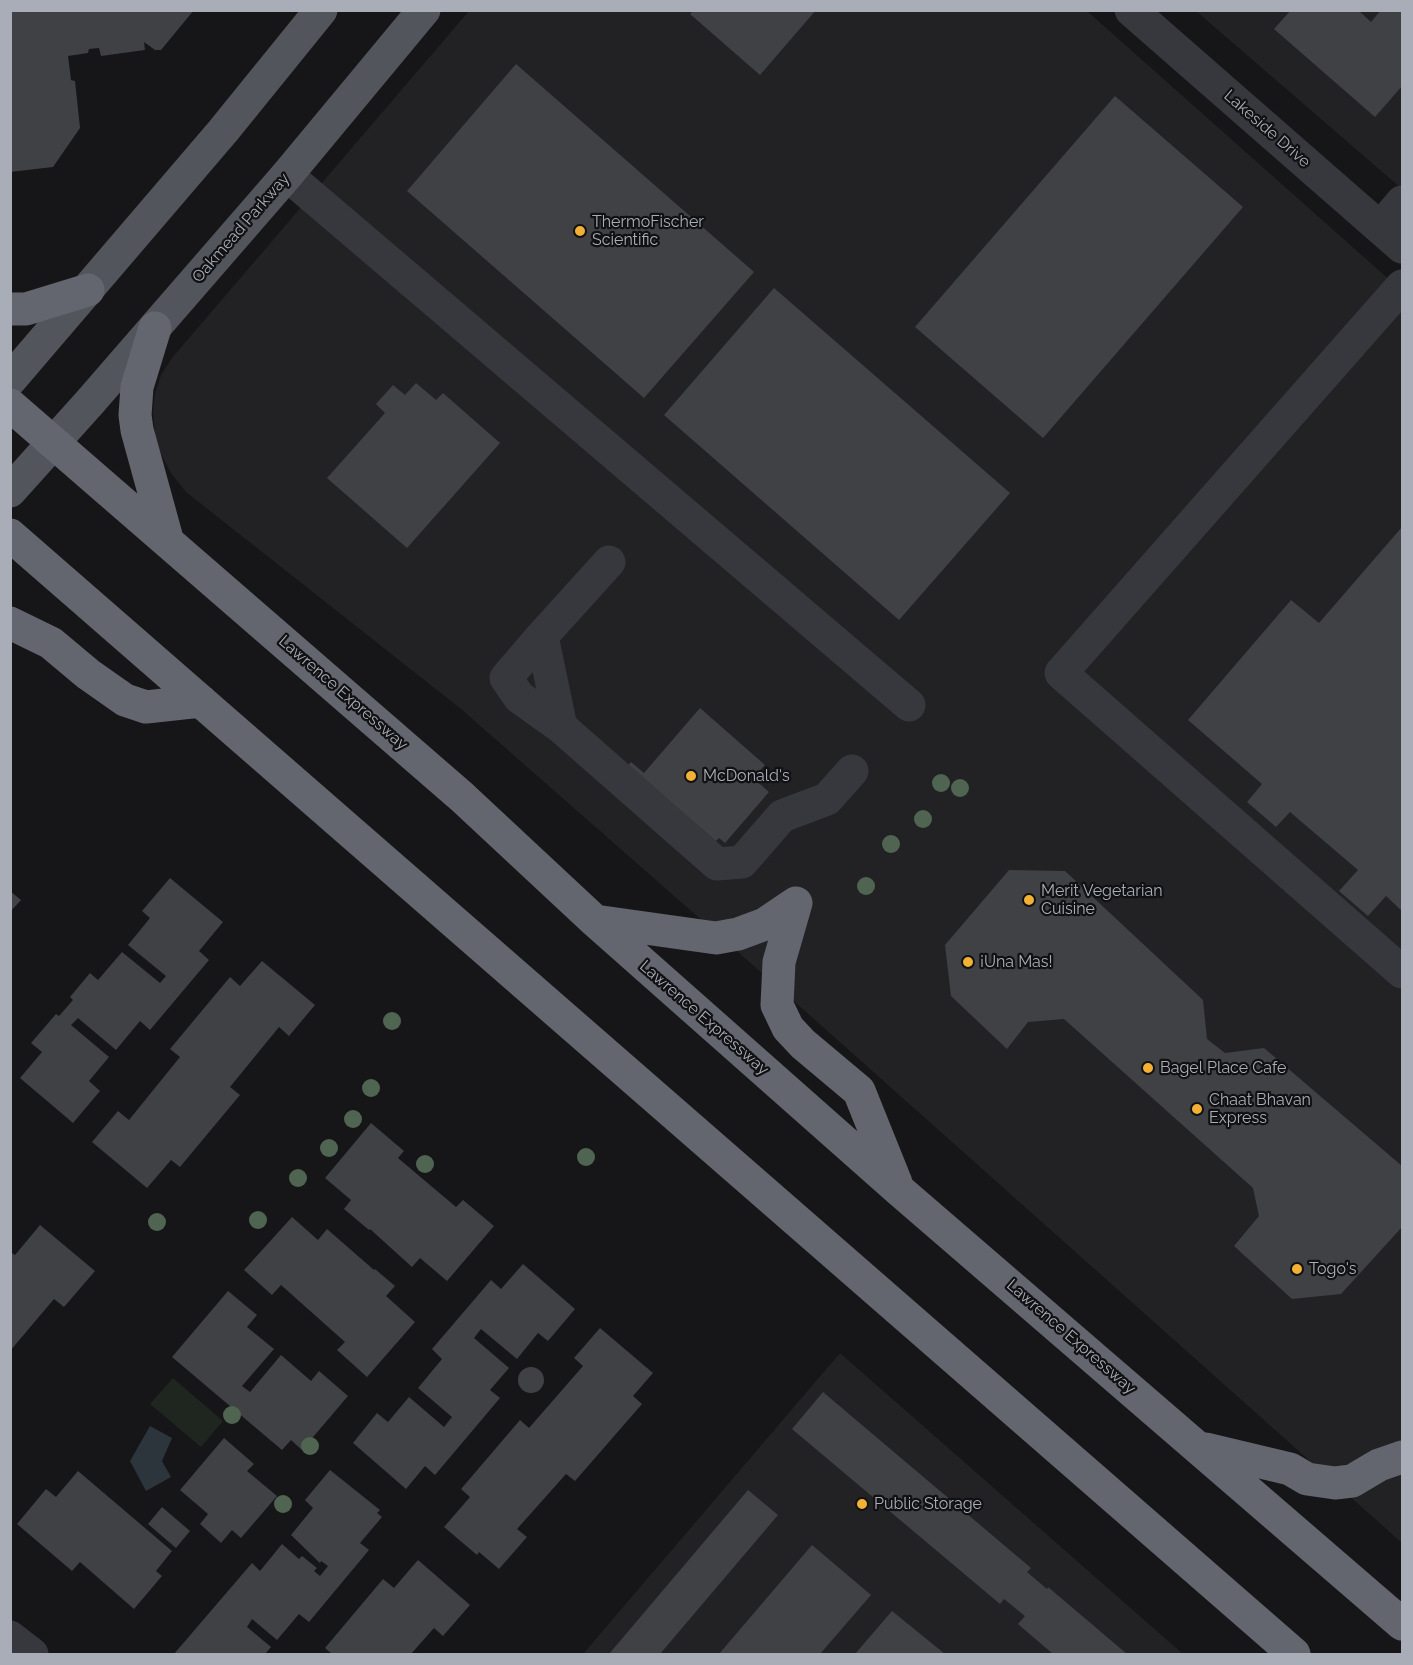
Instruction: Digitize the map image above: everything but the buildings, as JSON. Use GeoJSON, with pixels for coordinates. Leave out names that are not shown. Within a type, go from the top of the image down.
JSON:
{"type":"FeatureCollection","features":[{"type":"Feature","properties":{"kind":"highway"},"geometry":{"type":"LineString","coordinates":[[10,309],[26,309],[88,290]]}},
{"type":"Feature","properties":{"kind":"highway"},"geometry":{"type":"LineString","coordinates":[[155,328],[137,387],[135,415],[137,430],[167,539]]}},
{"type":"Feature","properties":{"kind":"highway","name":"Lawrence Expressway"},"geometry":{"type":"LineString","coordinates":[[10,405],[462,797],[595,921],[899,1190],[1402,1624]]}},
{"type":"Feature","properties":{"kind":"highway"},"geometry":{"type":"LineString","coordinates":[[10,535],[1294,1654]]}},
{"type":"Feature","properties":{"kind":"highway"},"geometry":{"type":"LineString","coordinates":[[10,622],[51,643],[88,674],[125,700],[146,707],[201,701]]}},
{"type":"Feature","properties":{"kind":"highway"},"geometry":{"type":"LineString","coordinates":[[595,921],[716,938],[738,934],[765,924],[796,903],[778,962],[777,1005],[788,1029],[859,1092],[899,1190]]}},
{"type":"Feature","properties":{"kind":"highway"},"geometry":{"type":"LineString","coordinates":[[1200,1448],[1290,1470],[1307,1479],[1335,1483],[1352,1481],[1379,1465],[1402,1457]]}},
{"type":"Feature","properties":{"kind":"main road"},"geometry":{"type":"LineString","coordinates":[[10,380],[321,10]]}},
{"type":"Feature","properties":{"kind":"main road","name":"Oakmead Parkway"},"geometry":{"type":"LineString","coordinates":[[10,491],[287,175],[424,10]]}},
{"type":"Feature","properties":{"kind":"street","name":"Lakeside Drive"},"geometry":{"type":"LineString","coordinates":[[1131,10],[1391,237]]}},
{"type":"Feature","properties":{"kind":"street"},"geometry":{"type":"LineString","coordinates":[[287,175],[909,705]]}},
{"type":"Feature","properties":{"kind":"street"},"geometry":{"type":"LineString","coordinates":[[1391,237],[1402,202]]}},
{"type":"Feature","properties":{"kind":"street"},"geometry":{"type":"LineString","coordinates":[[1402,286],[1061,673],[1402,972]]}},
{"type":"Feature","properties":{"kind":"street"},"geometry":{"type":"LineString","coordinates":[[609,562],[506,678],[519,697],[561,727],[717,864],[742,862],[782,816],[827,799],[852,771]]}},
{"type":"Feature","properties":{"kind":"street"},"geometry":{"type":"LineString","coordinates":[[542,636],[561,727]]}},
{"type":"Feature","properties":{"kind":"street"},"geometry":{"type":"LineString","coordinates":[[10,1637],[32,1654]]}},
{"type":"Feature","properties":{"kind":"shaded area"},"geometry":{"type":"Polygon","coordinates":[[[469,11],[1087,11],[1402,291],[1402,1543],[796,1003],[461,709],[186,492],[171,473],[160,452],[155,435],[153,411],[161,375],[172,358],[469,11]]]}},
{"type":"Feature","properties":{"kind":"shaded area"},"geometry":{"type":"Polygon","coordinates":[[[1196,11],[1402,11],[1402,189],[1196,11]]]}},
{"type":"Feature","properties":{"kind":"shaded area","name":"Public Storage"},"geometry":{"type":"Polygon","coordinates":[[[840,1353],[1183,1654],[583,1654],[840,1353]]]}},
{"type":"Feature","properties":{"kind":"shaded area"},"geometry":{"type":"Polygon","coordinates":[[[173,1378],[223,1421],[201,1447],[150,1404],[173,1378]]]}},
{"type":"Feature","properties":{"kind":"shaded area"},"geometry":{"type":"Polygon","coordinates":[[[150,1426],[172,1438],[162,1461],[171,1477],[146,1491],[130,1461],[150,1426]]]}},
{"type":"Feature","properties":{"kind":"place","name":"ThermoFischer Scientific"},"geometry":{"type":"Point","coordinates":[580,231]}},
{"type":"Feature","properties":{"kind":"place","name":"McDonald's"},"geometry":{"type":"Point","coordinates":[691,776]}},
{"type":"Feature","properties":{"kind":"place","name":"Merit Vegetarian Cuisine"},"geometry":{"type":"Point","coordinates":[1029,900]}},
{"type":"Feature","properties":{"kind":"place","name":"¡Una Mas!"},"geometry":{"type":"Point","coordinates":[968,962]}},
{"type":"Feature","properties":{"kind":"place","name":"Bagel Place Cafe"},"geometry":{"type":"Point","coordinates":[1148,1068]}},
{"type":"Feature","properties":{"kind":"place","name":"Chaat Bhavan Express"},"geometry":{"type":"Point","coordinates":[1197,1109]}},
{"type":"Feature","properties":{"kind":"place","name":"Togo's"},"geometry":{"type":"Point","coordinates":[1297,1269]}},
{"type":"Feature","properties":{"kind":"place","name":"Public Storage"},"geometry":{"type":"Point","coordinates":[862,1504]}}]}
